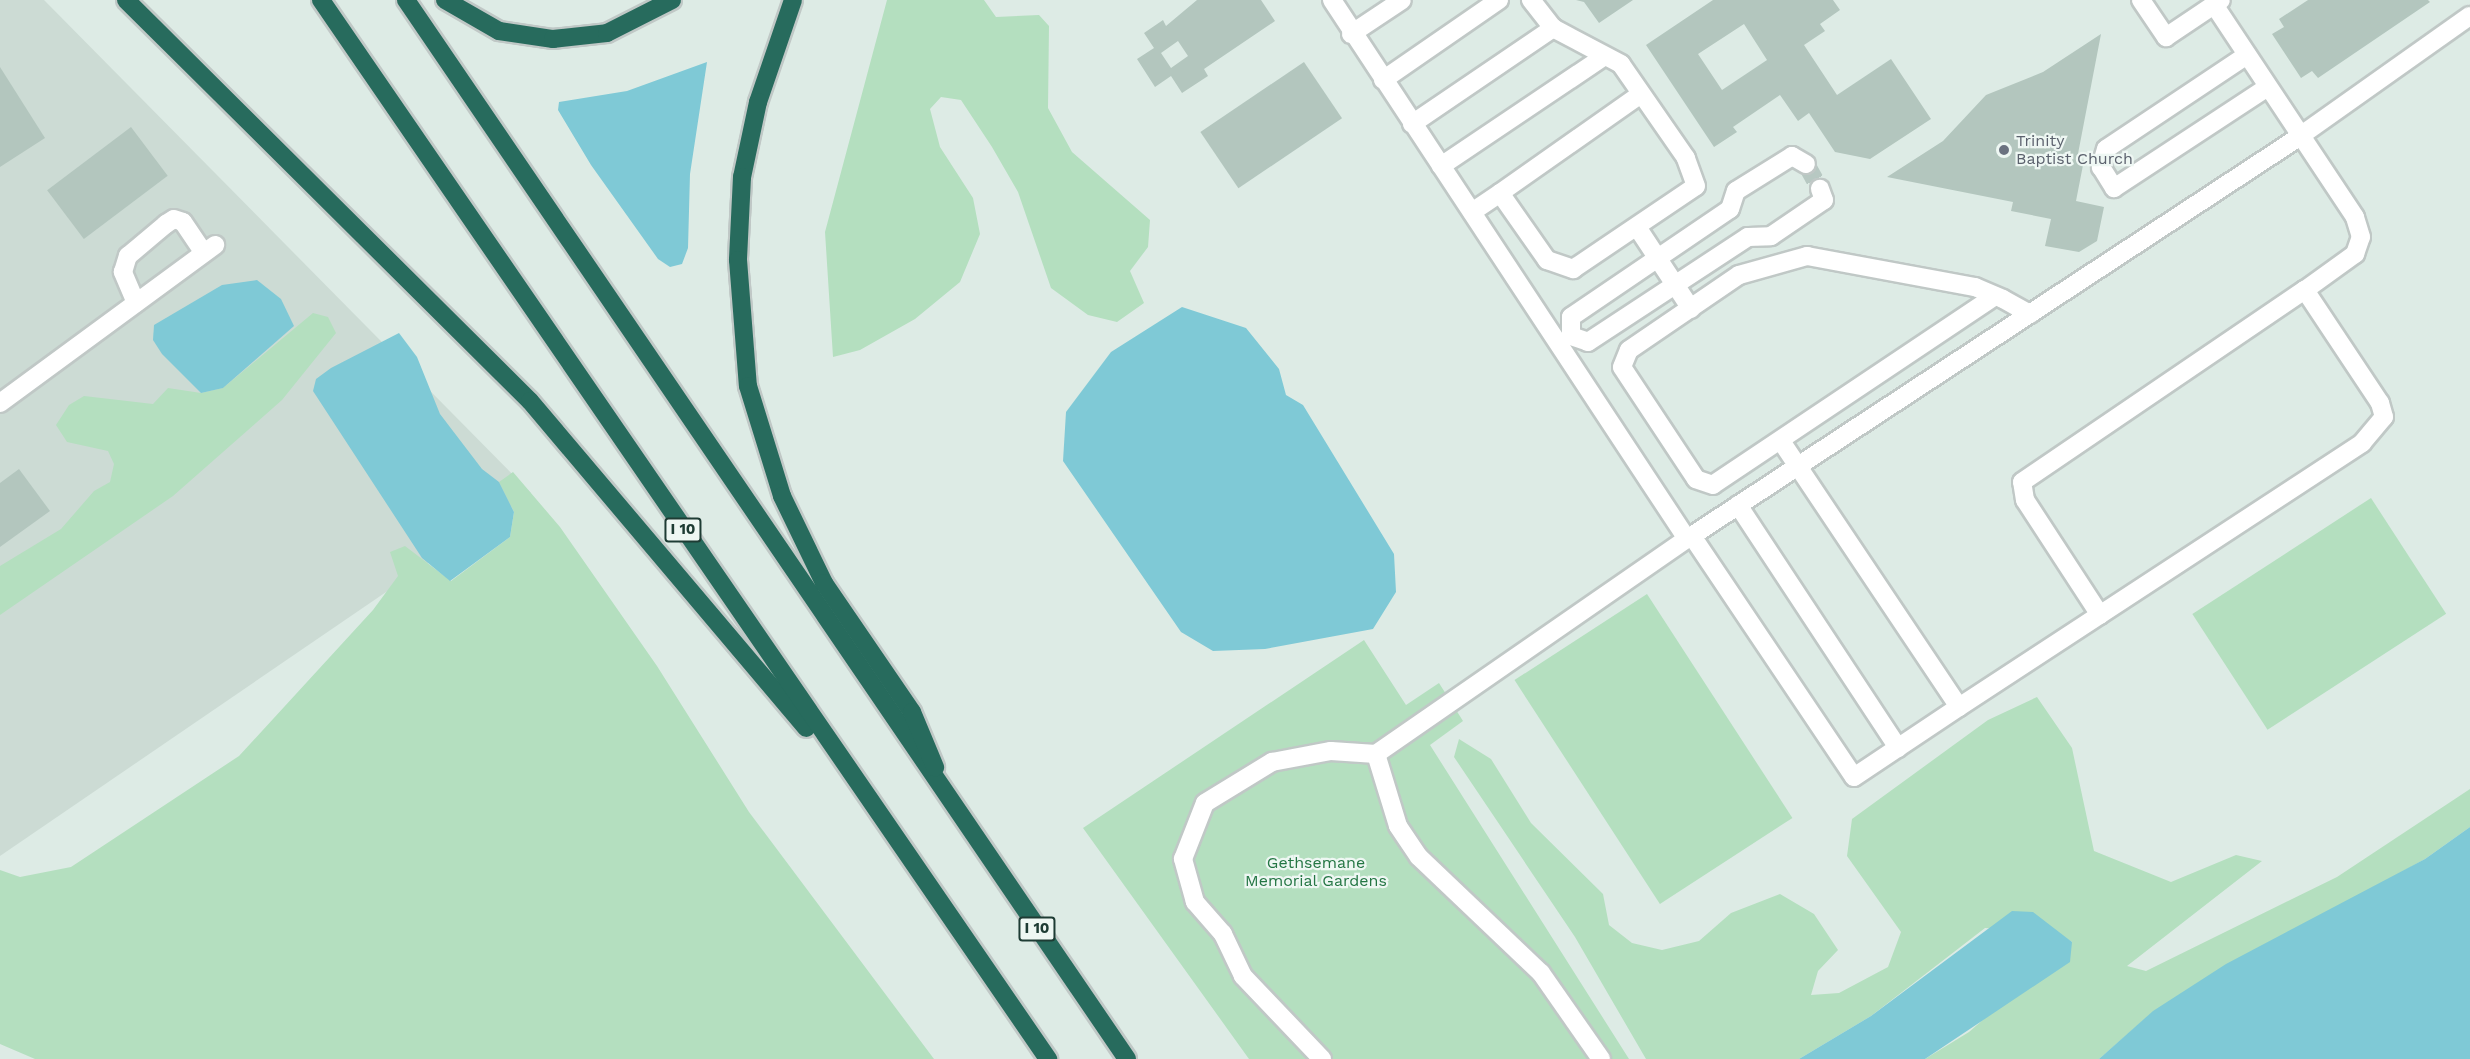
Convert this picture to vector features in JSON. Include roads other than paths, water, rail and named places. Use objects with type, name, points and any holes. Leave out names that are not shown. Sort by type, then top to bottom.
[{"type":"highway","points":[[126,0],[530,401],[867,801]]},
{"type":"highway","name":"I 10","points":[[321,0],[867,801],[1048,1059]]},
{"type":"highway","name":"I 10","points":[[406,0],[948,800],[1127,1059]]},
{"type":"highway","points":[[445,0],[499,31],[553,39],[607,33],[672,0]]},
{"type":"highway","points":[[793,0],[758,102],[742,177],[738,260],[748,386],[782,496],[824,583],[912,712],[948,800]]},
{"type":"street","points":[[1332,0],[1352,34],[1472,212],[1566,340],[1690,537],[1854,777],[2377,431],[2384,417],[2380,403],[2305,290]]},
{"type":"street","points":[[1352,34],[1402,0]]},
{"type":"street","points":[[1383,80],[1499,0]]},
{"type":"street","points":[[1500,193],[1547,260],[1573,269],[1696,186],[1686,158],[1621,64],[1553,28],[1531,0]]},
{"type":"street","points":[[2100,615],[2021,495],[2022,482],[2355,254],[2361,237],[2355,217],[2247,55],[2217,2],[2166,37],[2141,0]]},
{"type":"street","points":[[2467,0],[2470,4]]},
{"type":"street","points":[[1323,1059],[1243,976],[1223,934],[1195,902],[1184,859],[1205,803],[1249,773],[1302,755],[1376,754],[1690,537],[2300,136],[2470,16]]},
{"type":"street","points":[[1412,124],[1553,28]]},
{"type":"street","points":[[2247,55],[2106,149],[2100,167],[2114,188],[2268,87]]},
{"type":"street","points":[[1441,166],[1605,56]]},
{"type":"street","points":[[1472,212],[1641,94]]},
{"type":"street","points":[[1566,340],[1571,317],[1730,209],[1736,191],[1792,156],[1806,164]]},
{"type":"street","points":[[1566,340],[1588,342],[1748,237],[1771,236],[1824,200],[1820,189]]},
{"type":"street","points":[[1730,209],[1748,237]]},
{"type":"street","points":[[0,403],[136,303],[209,249],[183,222],[174,219],[128,256],[123,272],[136,303]]},
{"type":"street","points":[[1637,227],[1691,309]]},
{"type":"street","points":[[1995,296],[1717,484],[1696,479],[1621,364],[1629,350],[1742,274],[1812,255],[1975,287],[1995,296],[2030,314]]},
{"type":"street","points":[[1781,441],[1959,707]]},
{"type":"street","points":[[1738,505],[1898,748]]},
{"type":"street","points":[[1376,754],[1398,826],[1419,857],[1541,973],[1601,1059]]},
{"type":"water","points":[[707,62],[690,174],[688,248],[682,264],[670,267],[658,259],[591,165],[558,110],[559,102],[627,91]]},
{"type":"water","points":[[257,280],[281,299],[294,326],[223,388],[201,393],[162,354],[153,340],[154,325],[222,285]]},
{"type":"water","points":[[1182,307],[1246,328],[1279,369],[1286,395],[1303,405],[1394,554],[1396,592],[1373,629],[1265,649],[1213,651],[1181,632],[1063,461],[1066,412],[1111,352]]},
{"type":"water","points":[[399,333],[417,357],[440,414],[482,469],[499,482],[514,512],[510,537],[450,581],[422,558],[313,391],[316,379],[331,368]]},
{"type":"water","points":[[2470,827],[2470,1059],[2099,1059],[2153,1011],[2226,964],[2425,859]]},
{"type":"water","points":[[2012,911],[2033,912],[2072,942],[2070,962],[1925,1059],[1799,1059],[1871,1016]]},
{"type":"tunnel","points":[[1806,164],[1820,189]]},
{"type":"place","name":"Trinity Baptist Church","points":[[2004,150]]},
{"type":"park label","name":"Gethsemane Memorial Gardens","points":[[1316,872]]}]
